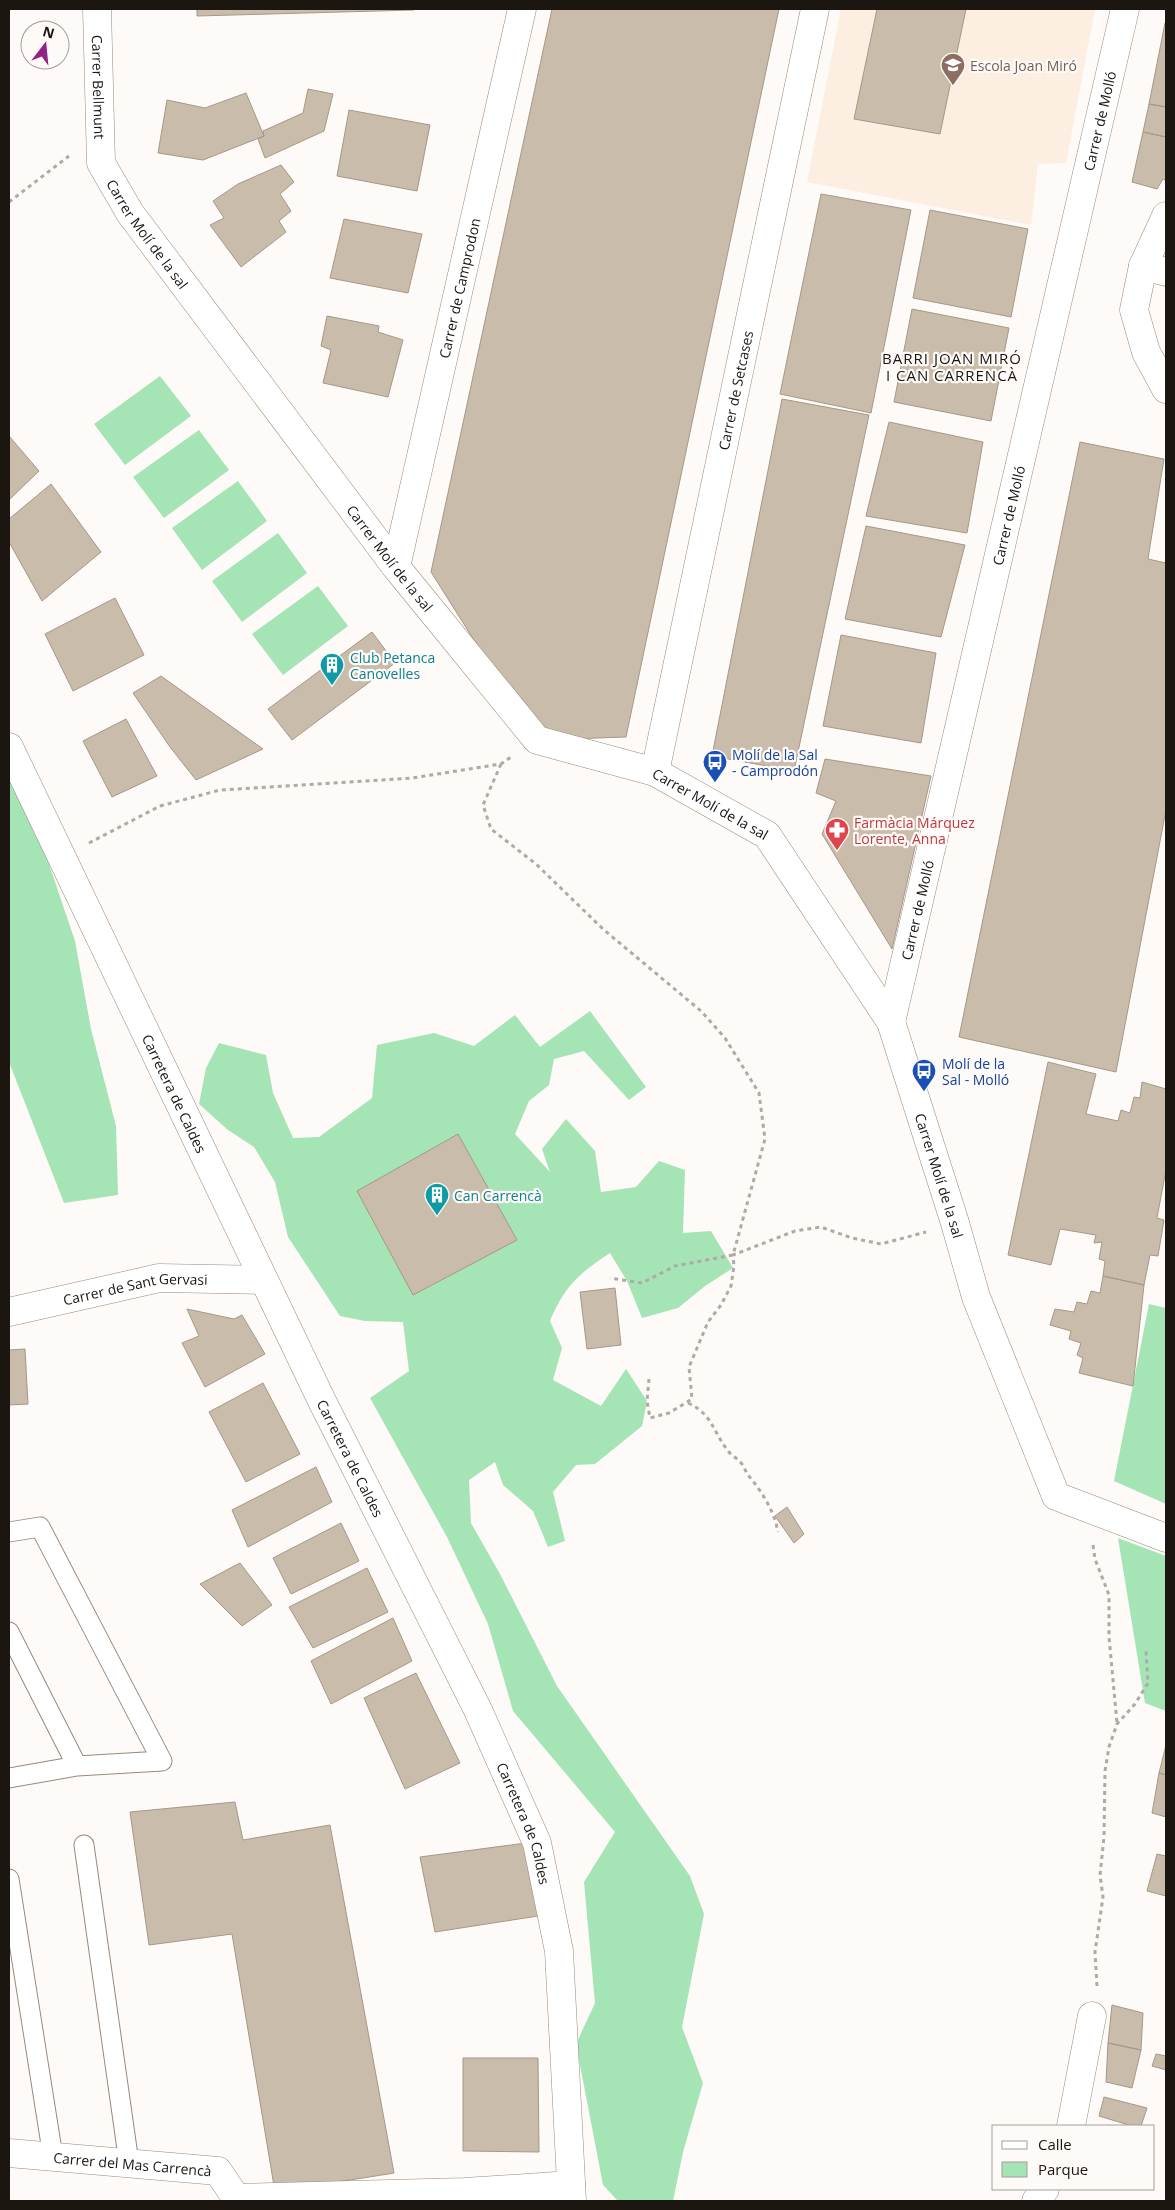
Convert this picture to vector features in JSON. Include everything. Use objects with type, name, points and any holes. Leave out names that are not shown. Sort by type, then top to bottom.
[{"type":"street","name":"Carrer Bellmunt","points":[[97,9],[101,163]]},
{"type":"street","name":"Carrer de Camprodon","points":[[396,567],[522,9]]},
{"type":"street","name":"Carrer de Setcases","points":[[655,772],[815,9]]},
{"type":"street","name":"Carrer de Molló","points":[[891,1022],[1125,9]]},
{"type":"street","name":"Carrer Molí de la sal","points":[[101,163],[130,212],[396,567],[537,740],[655,772],[767,835],[891,1022],[955,1223],[976,1297],[1056,1496],[1166,1538]]},
{"type":"street","points":[[1166,216],[1155,269],[1134,310],[1146,352],[1166,389]]},
{"type":"street","name":"Carretera de Caldes","points":[[9,747],[322,1401],[478,1710],[536,1844],[559,1951],[571,2193]]},
{"type":"street","name":"Carrer de Sant Gervasi","points":[[9,1312],[159,1278],[264,1280]]},
{"type":"street","points":[[1071,2125],[1092,2016]]},
{"type":"street","name":"Carrer del Mas Carrencà","points":[[9,2153],[218,2171],[236,2200],[571,2193]]},
{"type":"street","points":[[1036,2201],[1044,2190]]},
{"type":"lane","points":[[9,1532],[40,1527],[162,1761],[77,1766],[9,1778]]},
{"type":"lane","points":[[9,1632],[77,1766]]},
{"type":"lane","points":[[84,1845],[129,2163]]},
{"type":"lane","points":[[9,1879],[53,2157]]},
{"type":"path","points":[[9,202],[100,134]]},
{"type":"path","points":[[62,857],[160,806],[220,790],[412,778],[500,764],[537,740]]},
{"type":"path","points":[[500,764],[483,805],[491,829],[536,864],[604,930],[701,1011],[724,1038],[759,1093],[765,1139],[733,1255],[734,1268],[730,1286],[722,1305],[708,1322],[689,1367],[692,1399],[669,1413],[650,1418],[647,1401],[649,1379]]},
{"type":"path","points":[[610,1278],[642,1283],[675,1266],[733,1255],[795,1231],[821,1227],[852,1238],[881,1244],[955,1223]]},
{"type":"path","points":[[687,1403],[700,1408],[712,1422],[729,1452],[740,1461],[757,1485],[775,1516],[778,1532]]},
{"type":"path","points":[[1092,1542],[1109,1595],[1109,1637],[1117,1724]]},
{"type":"path","points":[[1092,2016],[1098,1980],[1095,1952],[1103,1897],[1100,1875],[1104,1837],[1105,1771],[1109,1747],[1117,1724],[1135,1704],[1148,1683],[1146,1651]]},
{"type":"shaded area","name":"Escola Joan Miró","points":[[841,9],[1095,9],[1066,163],[1038,164],[1031,225],[807,182]]},
{"type":"green space","points":[[160,376],[191,416],[125,465],[94,424]]},
{"type":"green space","points":[[199,430],[229,470],[164,518],[133,477]]},
{"type":"green space","points":[[238,481],[267,521],[202,570],[172,528]]},
{"type":"green space","points":[[278,533],[307,573],[242,622],[212,581]]},
{"type":"green space","points":[[318,586],[348,626],[283,675],[252,634]]},
{"type":"green space","points":[[9,778],[47,858],[75,941],[91,1029],[116,1126],[118,1195],[64,1203],[9,1062]]},
{"type":"green space","points":[[590,1011],[646,1087],[629,1100],[584,1051],[554,1059],[549,1085],[529,1101],[515,1134],[550,1172],[542,1149],[566,1119],[595,1151],[601,1192],[636,1187],[659,1161],[685,1170],[683,1233],[711,1231],[733,1268],[705,1286],[678,1308],[642,1318],[627,1281],[610,1253],[581,1275],[567,1290],[550,1321],[562,1348],[553,1380],[601,1406],[626,1369],[647,1401],[642,1426],[595,1464],[576,1465],[553,1492],[565,1541],[548,1547],[533,1511],[503,1485],[495,1462],[469,1480],[471,1523],[500,1574],[557,1686],[690,1876],[704,1914],[682,2027],[703,2083],[683,2152],[673,2201],[618,2201],[603,2185],[576,2044],[595,2003],[584,1882],[615,1832],[513,1711],[488,1624],[447,1537],[370,1398],[409,1371],[403,1322],[365,1321],[340,1316],[288,1237],[275,1182],[254,1147],[228,1130],[199,1104],[206,1068],[219,1043],[266,1055],[273,1093],[293,1138],[319,1137],[372,1098],[377,1045],[434,1033],[474,1046],[515,1015],[540,1047]]},
{"type":"green space","points":[[1149,1304],[1166,1308],[1166,1504],[1114,1481]]},
{"type":"green space","points":[[1118,1538],[1166,1556],[1166,1711],[1145,1703]]},
{"type":"building","points":[[197,9],[414,9],[414,10],[197,16]]},
{"type":"building","points":[[552,9],[779,9],[626,737],[537,740],[431,572]]},
{"type":"building","points":[[877,9],[966,9],[940,134],[854,119]]},
{"type":"building","points":[[1166,23],[1166,107],[1149,104]]},
{"type":"building","points":[[308,89],[333,94],[324,131],[265,158],[258,139],[264,136],[263,131],[303,113]]},
{"type":"building","points":[[246,93],[264,136],[203,160],[158,153],[167,100],[205,108]]},
{"type":"building","points":[[1149,104],[1166,107],[1166,137],[1143,132]]},
{"type":"building","points":[[349,110],[430,125],[417,191],[337,176]]},
{"type":"building","points":[[1143,132],[1166,137],[1166,180],[1163,179],[1157,189],[1132,182]]},
{"type":"building","points":[[281,165],[294,182],[280,194],[291,211],[279,221],[286,232],[241,267],[210,225],[224,218],[213,201],[238,184]]},
{"type":"building","points":[[821,194],[911,210],[871,413],[780,394]]},
{"type":"building","points":[[930,210],[1028,229],[1011,317],[913,298]]},
{"type":"building","points":[[344,219],[422,234],[408,293],[330,278]]},
{"type":"building","points":[[912,309],[1009,328],[991,421],[894,402]]},
{"type":"building","points":[[327,316],[379,326],[378,332],[403,340],[388,397],[323,383],[331,350],[321,346]]},
{"type":"building","points":[[782,399],[869,415],[794,771],[712,756]]},
{"type":"building","points":[[889,422],[983,442],[967,533],[866,516]]},
{"type":"building","points":[[9,436],[39,471],[9,500]]},
{"type":"building","points":[[1080,442],[1164,459],[1148,559],[1166,563],[1166,810],[1116,1072],[959,1037]]},
{"type":"building","points":[[51,484],[101,552],[42,601],[9,542],[9,519]]},
{"type":"building","points":[[866,526],[965,545],[941,637],[845,619]]},
{"type":"building","points":[[115,598],[144,655],[73,691],[45,634]]},
{"type":"building","name":"Club Petanca Canovelles","points":[[372,632],[395,663],[292,740],[268,709]]},
{"type":"building","points":[[841,635],[936,653],[921,743],[823,726]]},
{"type":"building","points":[[161,676],[263,749],[196,780],[170,747],[133,693]]},
{"type":"building","points":[[126,719],[157,776],[112,797],[83,741]]},
{"type":"building","points":[[825,759],[931,776],[892,949],[822,834],[836,801],[816,793]]},
{"type":"building","points":[[1048,1062],[1096,1074],[1086,1114],[1118,1121],[1121,1110],[1130,1113],[1134,1097],[1140,1098],[1142,1082],[1166,1089],[1166,1170],[1157,1218],[1164,1220],[1158,1256],[1150,1255],[1144,1285],[1103,1276],[1105,1261],[1099,1259],[1102,1242],[1094,1243],[1096,1235],[1060,1229],[1051,1265],[1008,1255]]},
{"type":"building","name":"Can Carrencà","points":[[458,1134],[517,1240],[413,1295],[357,1191]]},
{"type":"building","points":[[1103,1276],[1144,1285],[1133,1386],[1079,1373],[1083,1358],[1077,1355],[1081,1343],[1069,1339],[1071,1331],[1050,1325],[1055,1309],[1074,1312],[1077,1302],[1087,1304],[1091,1291],[1100,1293]]},
{"type":"building","points":[[615,1288],[621,1345],[587,1349],[580,1292]]},
{"type":"building","points":[[187,1309],[234,1319],[242,1315],[265,1354],[205,1387],[182,1343],[199,1336]]},
{"type":"building","points":[[25,1349],[28,1404],[9,1405],[9,1350]]},
{"type":"building","points":[[263,1383],[300,1454],[246,1482],[209,1412]]},
{"type":"building","points":[[316,1467],[332,1502],[248,1547],[232,1510]]},
{"type":"building","points":[[787,1507],[804,1534],[794,1543],[775,1516]]},
{"type":"building","points":[[341,1523],[359,1561],[291,1594],[273,1558]]},
{"type":"building","points":[[240,1563],[272,1605],[242,1626],[200,1584]]},
{"type":"building","points":[[367,1568],[388,1612],[313,1648],[289,1607]]},
{"type":"building","points":[[393,1618],[412,1661],[331,1704],[311,1661]]},
{"type":"building","points":[[416,1673],[460,1763],[405,1789],[364,1698]]},
{"type":"building","points":[[1166,1745],[1166,1775],[1159,1773]]},
{"type":"building","points":[[1159,1773],[1166,1775],[1166,1817],[1152,1813]]},
{"type":"building","points":[[235,1802],[243,1840],[330,1825],[394,2173],[275,2192],[232,1934],[149,1945],[130,1812]]},
{"type":"building","points":[[526,1843],[538,1916],[435,1932],[420,1857]]},
{"type":"building","points":[[1157,1854],[1166,1856],[1166,1896],[1147,1891]]},
{"type":"building","points":[[1112,2005],[1143,2013],[1141,2050],[1108,2043]]},
{"type":"building","points":[[1108,2043],[1141,2050],[1132,2088],[1106,2082]]},
{"type":"building","points":[[1156,2054],[1166,2056],[1166,2070],[1152,2066]]},
{"type":"building","points":[[463,2058],[538,2058],[539,2152],[463,2151]]},
{"type":"building","points":[[1104,2097],[1147,2108],[1141,2125],[1129,2125],[1099,2116]]},
{"type":"place","name":"Escola Joan Miró","points":[[953,86]]},
{"type":"place","name":"Club Petanca Canovelles","points":[[332,686]]},
{"type":"place","name":"Molí de la Sal - Camprodón","points":[[715,783]]},
{"type":"place","name":"Farmàcia Márquez Lorente, Anna","points":[[837,851]]},
{"type":"place","name":"Molí de la Sal - Molló","points":[[924,1092]]},
{"type":"place","name":"Can Carrencà","points":[[437,1216]]},
{"type":"district","name":"BARRI JOAN MIRÓ I CAN CARRENCÀ","points":[[952,366]]}]
